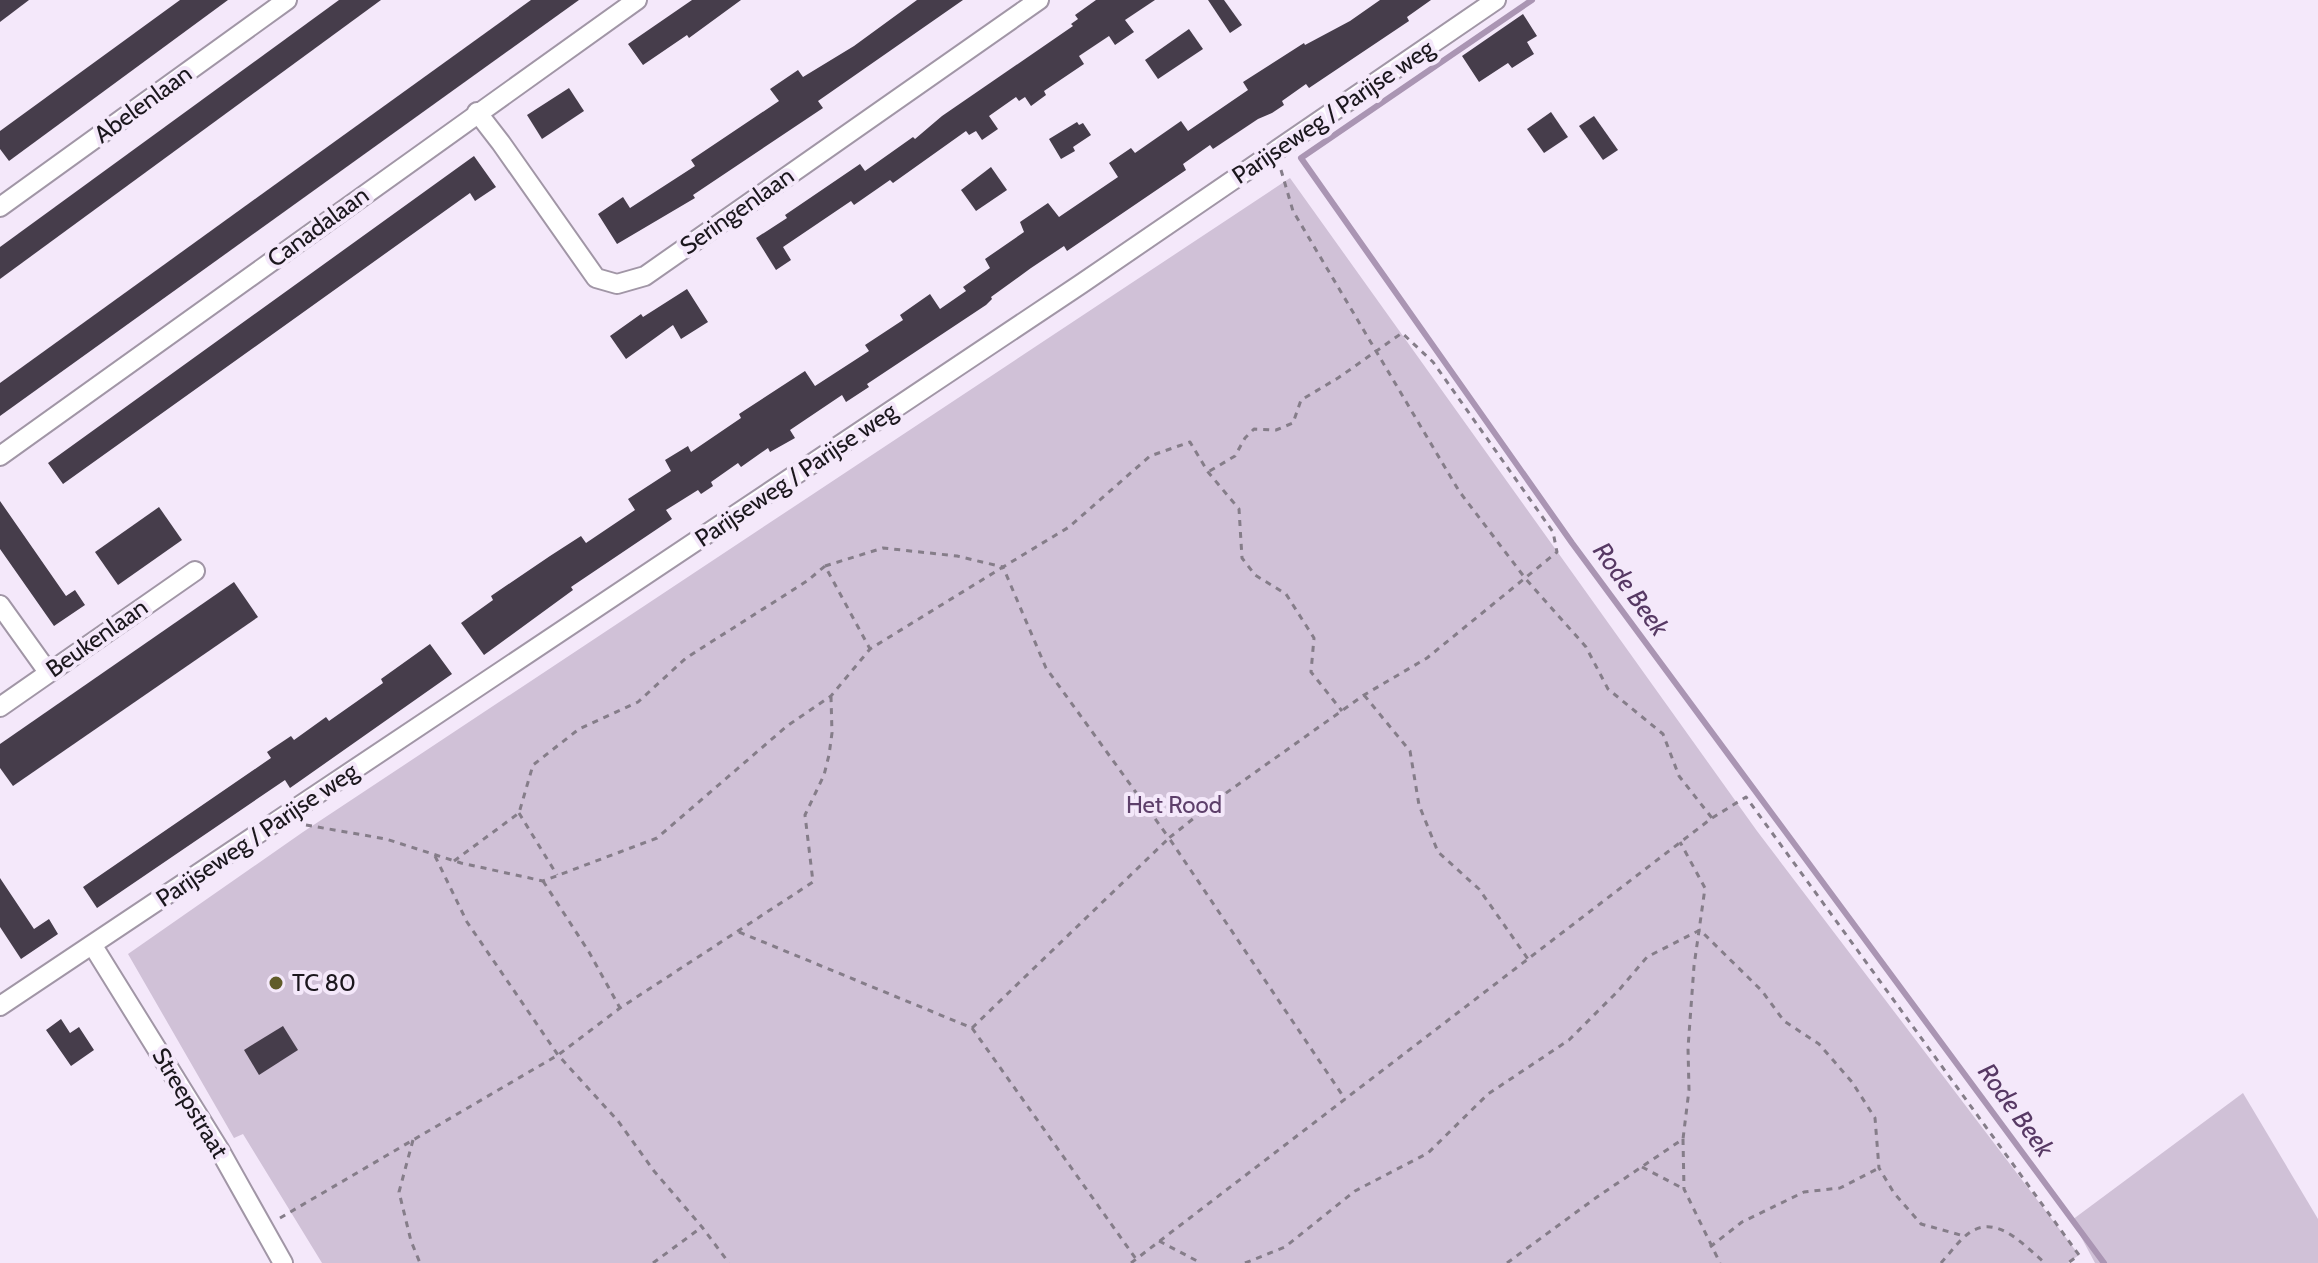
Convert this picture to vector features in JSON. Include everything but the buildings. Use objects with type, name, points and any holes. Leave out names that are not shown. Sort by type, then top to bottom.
[{"type":"street","name":"Abelenlaan","points":[[0,207],[287,0]]},
{"type":"street","name":"Canadalaan","points":[[0,456],[637,0]]},
{"type":"street","name":"Seringenlaan","points":[[477,112],[596,278],[617,284],[645,276],[1039,0]]},
{"type":"street","name":"Parijseweg / Parijse weg","points":[[2,1001],[93,946],[1496,0]]},
{"type":"street","name":"Beukenlaan","points":[[4,696],[48,672],[195,571]]},
{"type":"street","points":[[0,605],[48,672]]},
{"type":"street","name":"Streepstraat","points":[[93,946],[219,1149],[283,1263]]},
{"type":"path","points":[[1276,151],[1293,211],[1459,491],[1525,578],[1586,647],[1608,689],[1663,734],[1679,776],[1712,818]]},
{"type":"path","points":[[972,1028],[1169,838],[1219,798],[1364,695],[1427,658],[1557,552],[1553,532],[1433,362],[1402,333],[1301,400],[1293,423],[1276,430],[1254,429],[1235,456],[1208,472]]},
{"type":"path","points":[[298,824],[386,839],[454,861],[543,881],[657,838],[787,726],[831,696],[870,649],[1069,527],[1150,456],[1190,442],[1208,472],[1239,509],[1242,558],[1255,575],[1286,594],[1314,638],[1311,672],[1342,711]]},
{"type":"path","points":[[454,861],[519,813],[533,765],[579,729],[638,702],[686,658],[807,581],[825,566],[883,548],[957,556],[1003,567]]},
{"type":"path","points":[[825,566],[870,649]]},
{"type":"path","points":[[1003,567],[1046,668],[1169,838],[1345,1099]]},
{"type":"path","points":[[1364,695],[1410,751],[1419,805],[1438,852],[1479,889],[1528,959]]},
{"type":"path","points":[[270,1224],[558,1055],[620,1008],[813,882],[805,815],[824,775],[829,755],[831,696]]},
{"type":"path","points":[[1131,1263],[1680,842],[1746,797],[2079,1255],[2068,1263]]},
{"type":"path","points":[[519,813],[558,875]]},
{"type":"path","points":[[1680,842],[1705,888],[1694,966],[1688,1048],[1689,1090],[1683,1139],[1684,1189],[1720,1263]]},
{"type":"path","points":[[435,855],[467,922],[558,1055],[618,1121],[654,1171],[729,1263]]},
{"type":"path","points":[[543,881],[589,952],[620,1008]]},
{"type":"path","points":[[1700,930],[1762,991],[1784,1021],[1819,1044],[1852,1082],[1875,1118],[1879,1168],[1894,1193],[1921,1224],[1964,1236]]},
{"type":"path","points":[[1245,1263],[1285,1247],[1355,1191],[1428,1153],[1488,1094],[1569,1040],[1647,957],[1700,930]]},
{"type":"path","points":[[739,932],[972,1028],[1136,1259]]},
{"type":"path","points":[[413,1138],[399,1192],[420,1263]]},
{"type":"path","points":[[1507,1263],[1683,1139]]},
{"type":"path","points":[[1642,1167],[1684,1189]]},
{"type":"path","points":[[1710,1247],[1742,1222],[1804,1192],[1840,1188],[1879,1168]]},
{"type":"path","points":[[653,1263],[702,1227]]},
{"type":"path","points":[[1941,1263],[1964,1236],[1980,1227],[2002,1228],[2045,1263]]},
{"type":"path","points":[[1159,1241],[1201,1263]]},
{"type":"green space","name":"Het Rood","points":[[1290,178],[1757,831],[2079,1255],[2068,1263],[322,1263],[243,1134],[234,1138],[128,954],[303,832]]},
{"type":"green space","points":[[2243,1093],[2318,1219],[2318,1263],[2095,1263],[2072,1220]]},
{"type":"waterway","name":"Rode Beek","points":[[1532,0],[1301,158],[1572,543],[2104,1263]]},
{"type":"place","name":"TC 80","points":[[276,983]]}]
